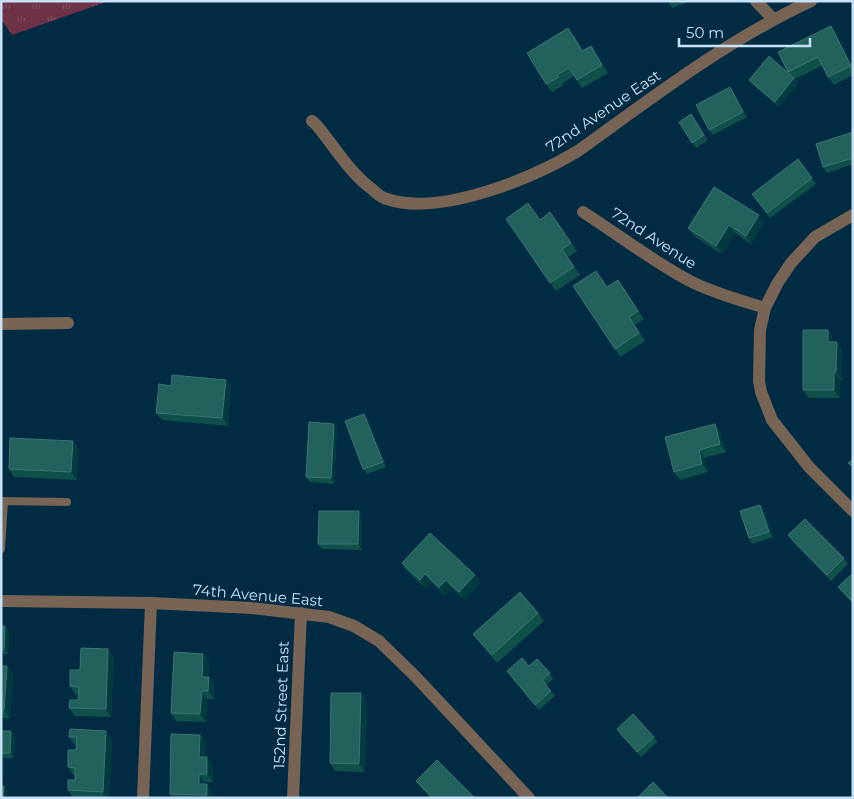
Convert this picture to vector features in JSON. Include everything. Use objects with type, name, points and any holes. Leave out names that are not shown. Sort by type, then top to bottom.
[{"type":"street","points":[[756,1],[770,16]]},
{"type":"street","name":"72nd Avenue East","points":[[312,121],[347,165],[386,199],[410,204],[452,200],[494,189],[561,161],[770,16],[811,1]]},
{"type":"street","name":"72nd Avenue","points":[[583,212],[662,265],[691,282],[765,308]]},
{"type":"street","points":[[853,215],[815,237],[791,262],[777,284],[765,308],[760,330],[759,381],[761,392],[772,420],[810,467],[853,511]]},
{"type":"street","points":[[1,324],[68,323]]},
{"type":"street","name":"74th Avenue East","points":[[1,601],[150,603],[252,608],[329,617],[354,626],[379,640],[529,798]]},
{"type":"street","points":[[144,798],[150,603]]},
{"type":"street","name":"152nd Street East","points":[[294,798],[301,613]]},
{"type":"lane","points":[[1,549],[2,501],[67,502]]},
{"type":"green space","points":[[1,1],[109,1],[12,35],[1,19]]},
{"type":"building","points":[[831,26],[851,66],[828,77],[818,57],[788,72],[778,52]]},
{"type":"building","points":[[568,28],[582,51],[591,46],[602,65],[577,80],[569,68],[557,75],[559,77],[546,84],[527,53]]},
{"type":"building","points":[[769,56],[794,78],[775,102],[749,80]]},
{"type":"building","points":[[730,87],[743,112],[709,130],[696,105]]},
{"type":"building","points":[[691,114],[704,135],[692,143],[679,122]]},
{"type":"building","points":[[853,132],[853,158],[823,167],[816,144]]},
{"type":"building","points":[[798,159],[812,178],[767,213],[752,194]]},
{"type":"building","points":[[714,187],[759,215],[746,236],[729,225],[716,246],[688,228]]},
{"type":"building","points":[[528,203],[540,220],[550,212],[571,243],[562,249],[574,267],[550,283],[506,219]]},
{"type":"building","points":[[596,271],[607,287],[618,280],[638,311],[629,317],[639,333],[615,349],[573,286]]},
{"type":"building","points":[[803,330],[828,330],[828,342],[837,342],[834,390],[803,390]]},
{"type":"building","points":[[172,375],[226,380],[222,418],[156,413],[159,384],[171,386]]},
{"type":"building","points":[[364,414],[383,462],[363,469],[345,421]]},
{"type":"building","points":[[309,422],[334,424],[331,478],[306,477]]},
{"type":"building","points":[[715,424],[720,444],[699,450],[702,464],[674,472],[665,437]]},
{"type":"building","points":[[10,438],[73,441],[71,472],[9,469]]},
{"type":"building","points":[[853,459],[853,467],[848,463]]},
{"type":"building","points":[[760,505],[769,532],[749,538],[740,511]]},
{"type":"building","points":[[319,511],[359,511],[358,544],[318,544]]},
{"type":"building","points":[[805,519],[844,558],[827,575],[788,535]]},
{"type":"building","points":[[430,533],[475,575],[459,592],[446,580],[439,587],[425,574],[420,580],[402,563]]},
{"type":"building","points":[[853,573],[853,602],[838,587]]},
{"type":"building","points":[[520,592],[538,613],[492,655],[473,634]]},
{"type":"building","points":[[1,626],[5,626],[4,649],[1,649]]},
{"type":"building","points":[[81,648],[108,649],[106,709],[69,708],[70,700],[78,700],[79,687],[70,686],[70,670],[80,670]]},
{"type":"building","points":[[174,652],[203,654],[202,677],[209,677],[208,691],[202,691],[200,714],[171,713]]},
{"type":"building","points":[[522,658],[529,666],[537,659],[550,673],[542,680],[551,691],[535,705],[507,671]]},
{"type":"building","points":[[1,666],[7,666],[4,710],[1,710]]},
{"type":"building","points":[[331,693],[361,693],[359,764],[330,763]]},
{"type":"building","points":[[633,714],[654,737],[637,752],[617,729]]},
{"type":"building","points":[[70,729],[106,731],[103,792],[68,790],[68,780],[75,780],[75,768],[68,767],[68,750],[76,750],[77,737],[69,737]]},
{"type":"building","points":[[1,731],[11,731],[10,753],[1,753]]},
{"type":"building","points":[[171,734],[200,735],[199,757],[207,757],[207,774],[199,774],[199,784],[207,784],[207,795],[170,794]]},
{"type":"building","points":[[437,760],[475,798],[433,798],[416,781]]},
{"type":"building","points":[[653,782],[668,798],[637,798]]},
{"type":"building","points":[[1,786],[4,786],[3,798],[1,798]]}]
